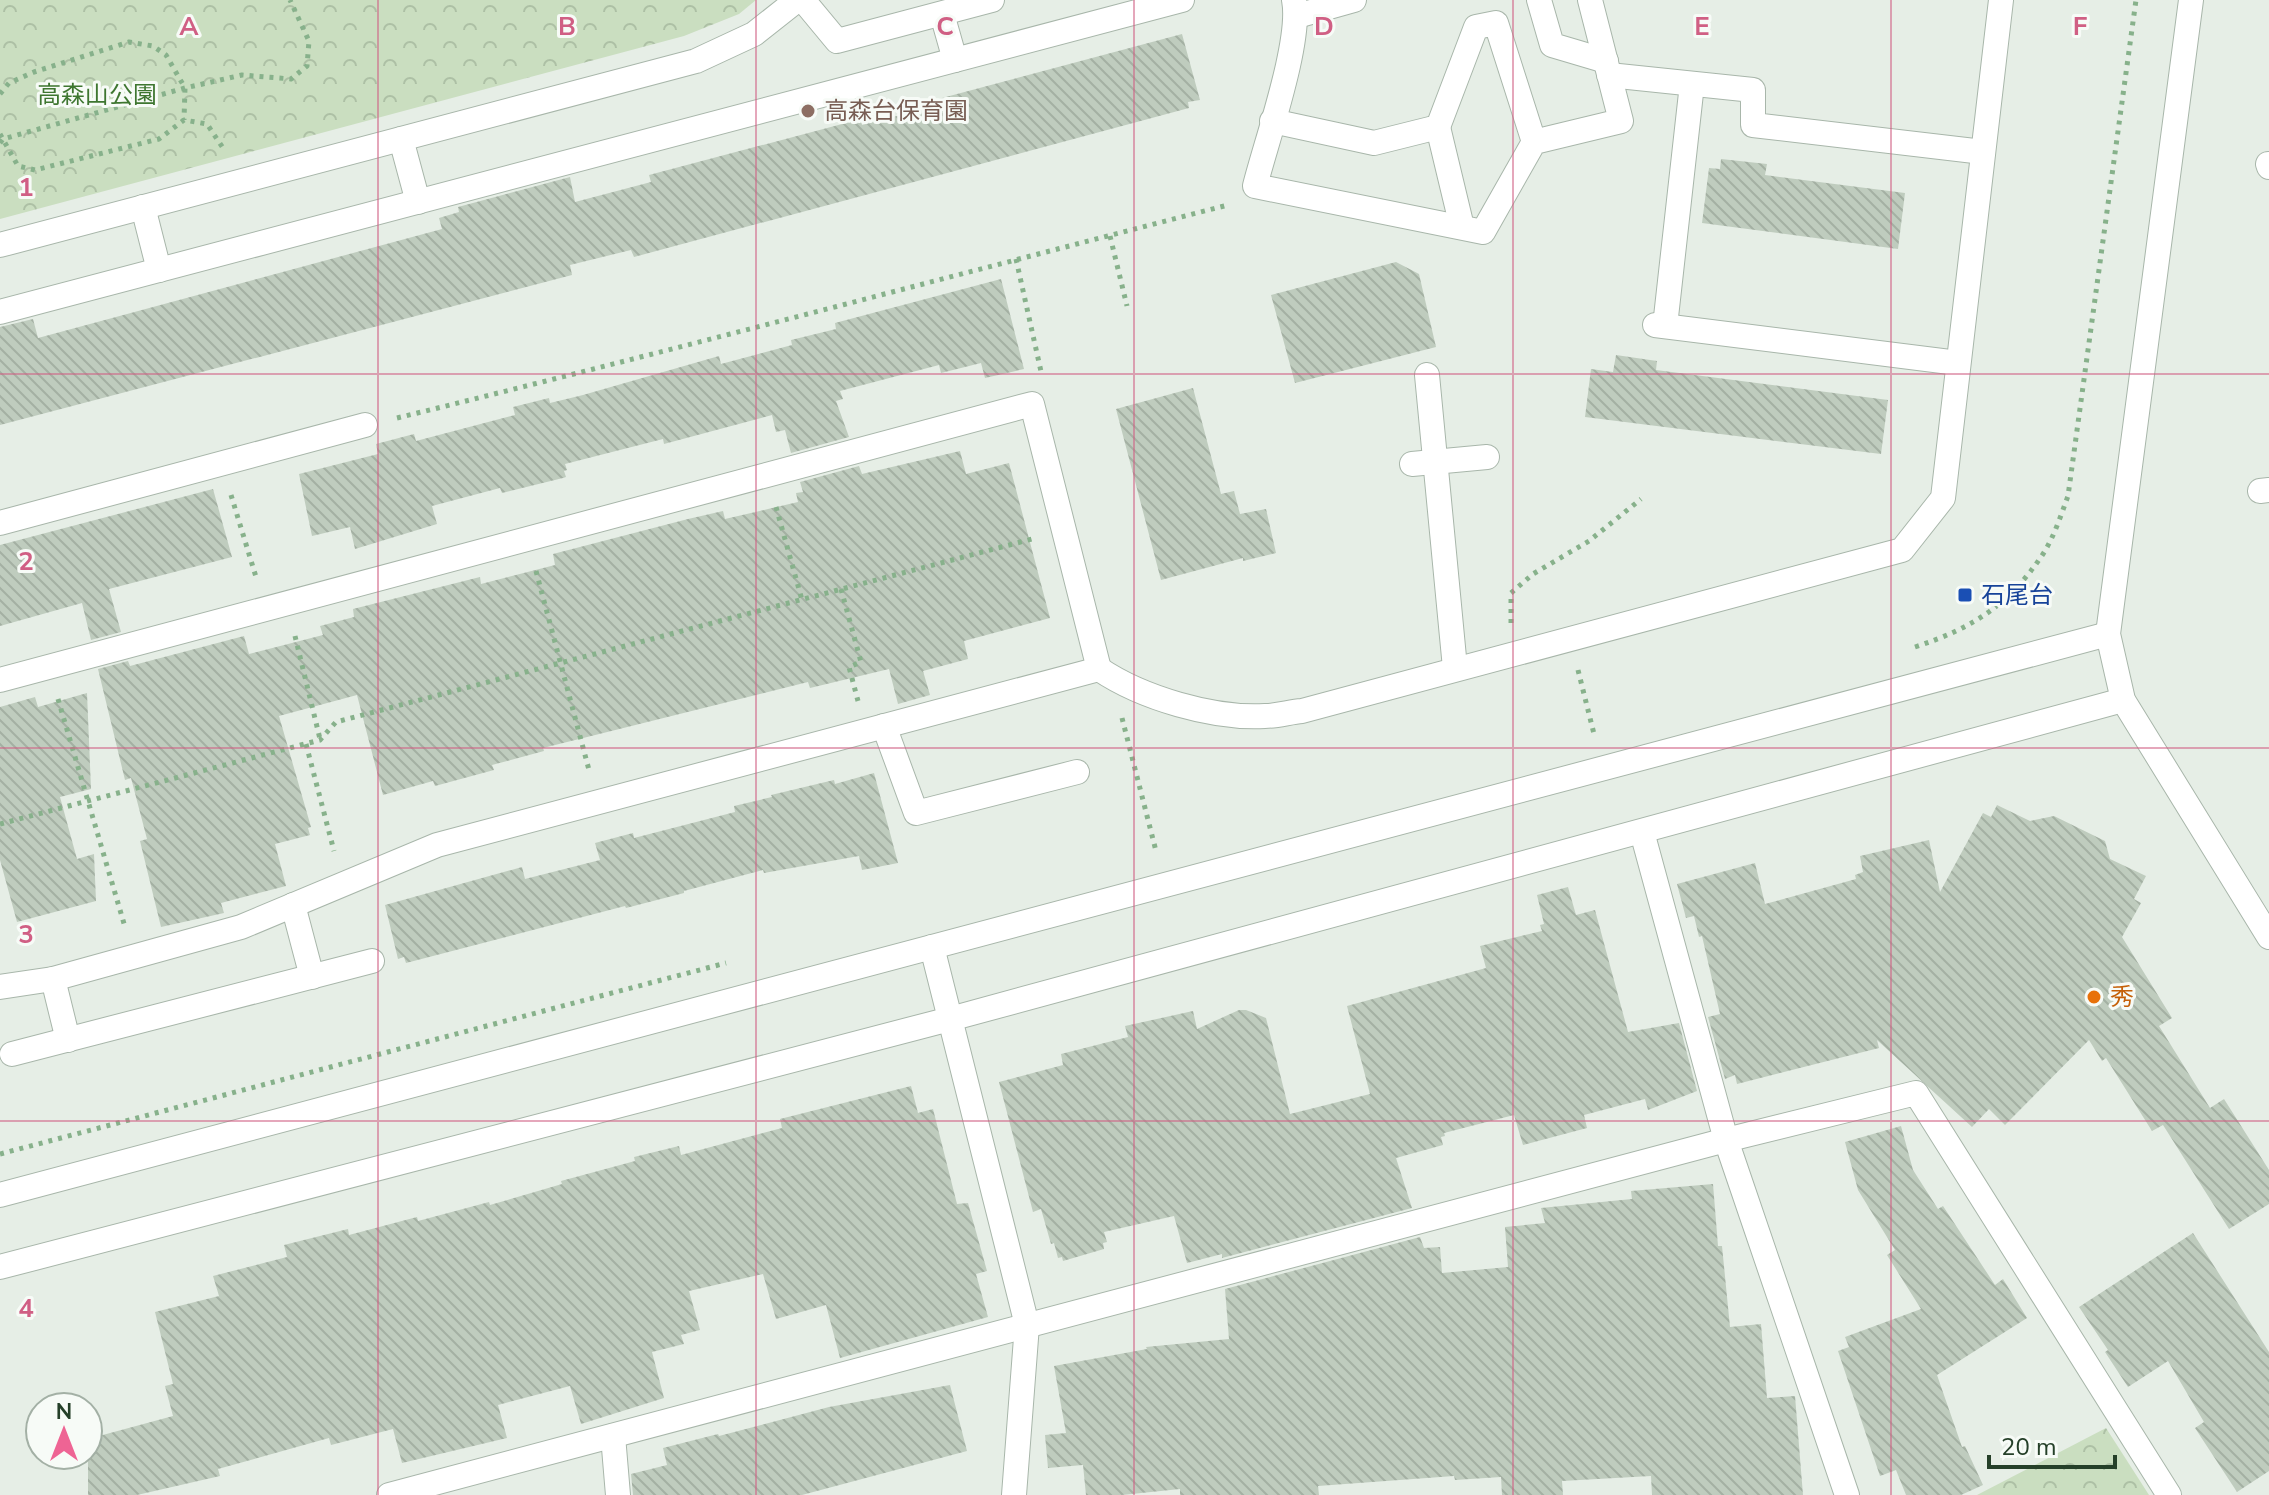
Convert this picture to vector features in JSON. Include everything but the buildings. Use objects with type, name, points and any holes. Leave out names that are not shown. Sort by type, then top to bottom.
[{"type":"street","points":[[0,245],[696,61],[754,34],[797,0]]},
{"type":"street","points":[[803,0],[837,41],[992,0]]},
{"type":"street","points":[[0,312],[1182,0]]},
{"type":"street","points":[[1354,0],[1295,8],[1255,186],[1483,232],[1534,142],[1621,121],[1590,0]]},
{"type":"street","points":[[1539,0],[1552,45],[1608,68],[1692,84],[1753,90],[1753,125],[1983,152]]},
{"type":"street","points":[[0,680],[1032,404],[1099,669],[1121,684],[1180,704],[1225,713],[1264,716],[1302,711],[1902,550],[1943,498],[2001,0]]},
{"type":"street","points":[[2191,0],[2108,634],[2123,700],[2269,937]]},
{"type":"street","points":[[942,14],[955,60]]},
{"type":"street","points":[[1462,227],[1438,127],[1476,27],[1496,23],[1534,142]]},
{"type":"street","points":[[1692,84],[1660,325],[1958,363]]},
{"type":"street","points":[[1272,121],[1374,143],[1438,127]]},
{"type":"street","points":[[401,139],[418,202]]},
{"type":"street","points":[[143,207],[159,270]]},
{"type":"street","points":[[1427,375],[1424,464],[1455,668]]},
{"type":"street","points":[[0,523],[365,425]]},
{"type":"street","points":[[1424,464],[1487,457]]},
{"type":"street","points":[[0,1195],[2108,634]]},
{"type":"street","points":[[0,987],[53,979],[241,927],[437,845],[1099,669]]},
{"type":"street","points":[[0,1267],[950,1019],[2123,700]]},
{"type":"street","points":[[875,728],[916,813],[1077,772]]},
{"type":"street","points":[[1642,832],[1726,1140],[1847,1495]]},
{"type":"street","points":[[293,905],[312,977]]},
{"type":"street","points":[[932,947],[1027,1325],[1014,1495]]},
{"type":"street","points":[[12,1054],[372,961]]},
{"type":"street","points":[[53,979],[68,1040]]},
{"type":"street","points":[[389,1495],[1726,1140],[1916,1093],[2169,1495]]},
{"type":"street","points":[[613,1436],[618,1495]]},
{"type":"path","points":[[236,182],[224,150],[207,124],[184,120],[159,139],[35,170],[18,166],[1,139],[242,75],[291,79],[307,66],[309,41],[290,0]]},
{"type":"path","points":[[1903,652],[1978,621],[2009,597],[2045,552],[2068,496],[2136,0]]},
{"type":"path","points":[[0,94],[9,83],[34,72],[129,42],[153,46],[166,55],[185,88],[184,120]]},
{"type":"path","points":[[365,425],[634,360],[1234,204],[1255,186]]},
{"type":"path","points":[[1110,236],[1127,306]]},
{"type":"path","points":[[1016,259],[1043,382]]},
{"type":"path","points":[[767,475],[802,600]]},
{"type":"path","points":[[1511,632],[1511,593],[1533,574],[1589,541],[1641,499]]},
{"type":"path","points":[[0,824],[320,740],[336,722],[1064,531]]},
{"type":"path","points":[[527,539],[598,802]]},
{"type":"path","points":[[841,589],[861,662],[849,667],[875,728]]},
{"type":"path","points":[[1571,638],[1594,734]]},
{"type":"path","points":[[49,667],[134,956]]},
{"type":"path","points":[[1121,684],[1119,705],[1156,851],[1171,847]]},
{"type":"path","points":[[1579,738],[1609,730]]},
{"type":"path","points":[[306,744],[343,884]]},
{"type":"path","points":[[0,1154],[740,960]]},
{"type":"green space","name":"高森山公園","points":[[0,0],[756,0],[739,14],[684,36],[0,219]]},
{"type":"green space","points":[[2106,1428],[2149,1495],[1977,1495]]},
{"type":"place","name":"高森台保育園","points":[[808,111]]},
{"type":"place","name":"石尾台","points":[[1965,595]]},
{"type":"place","name":"秀","points":[[2094,997]]}]
